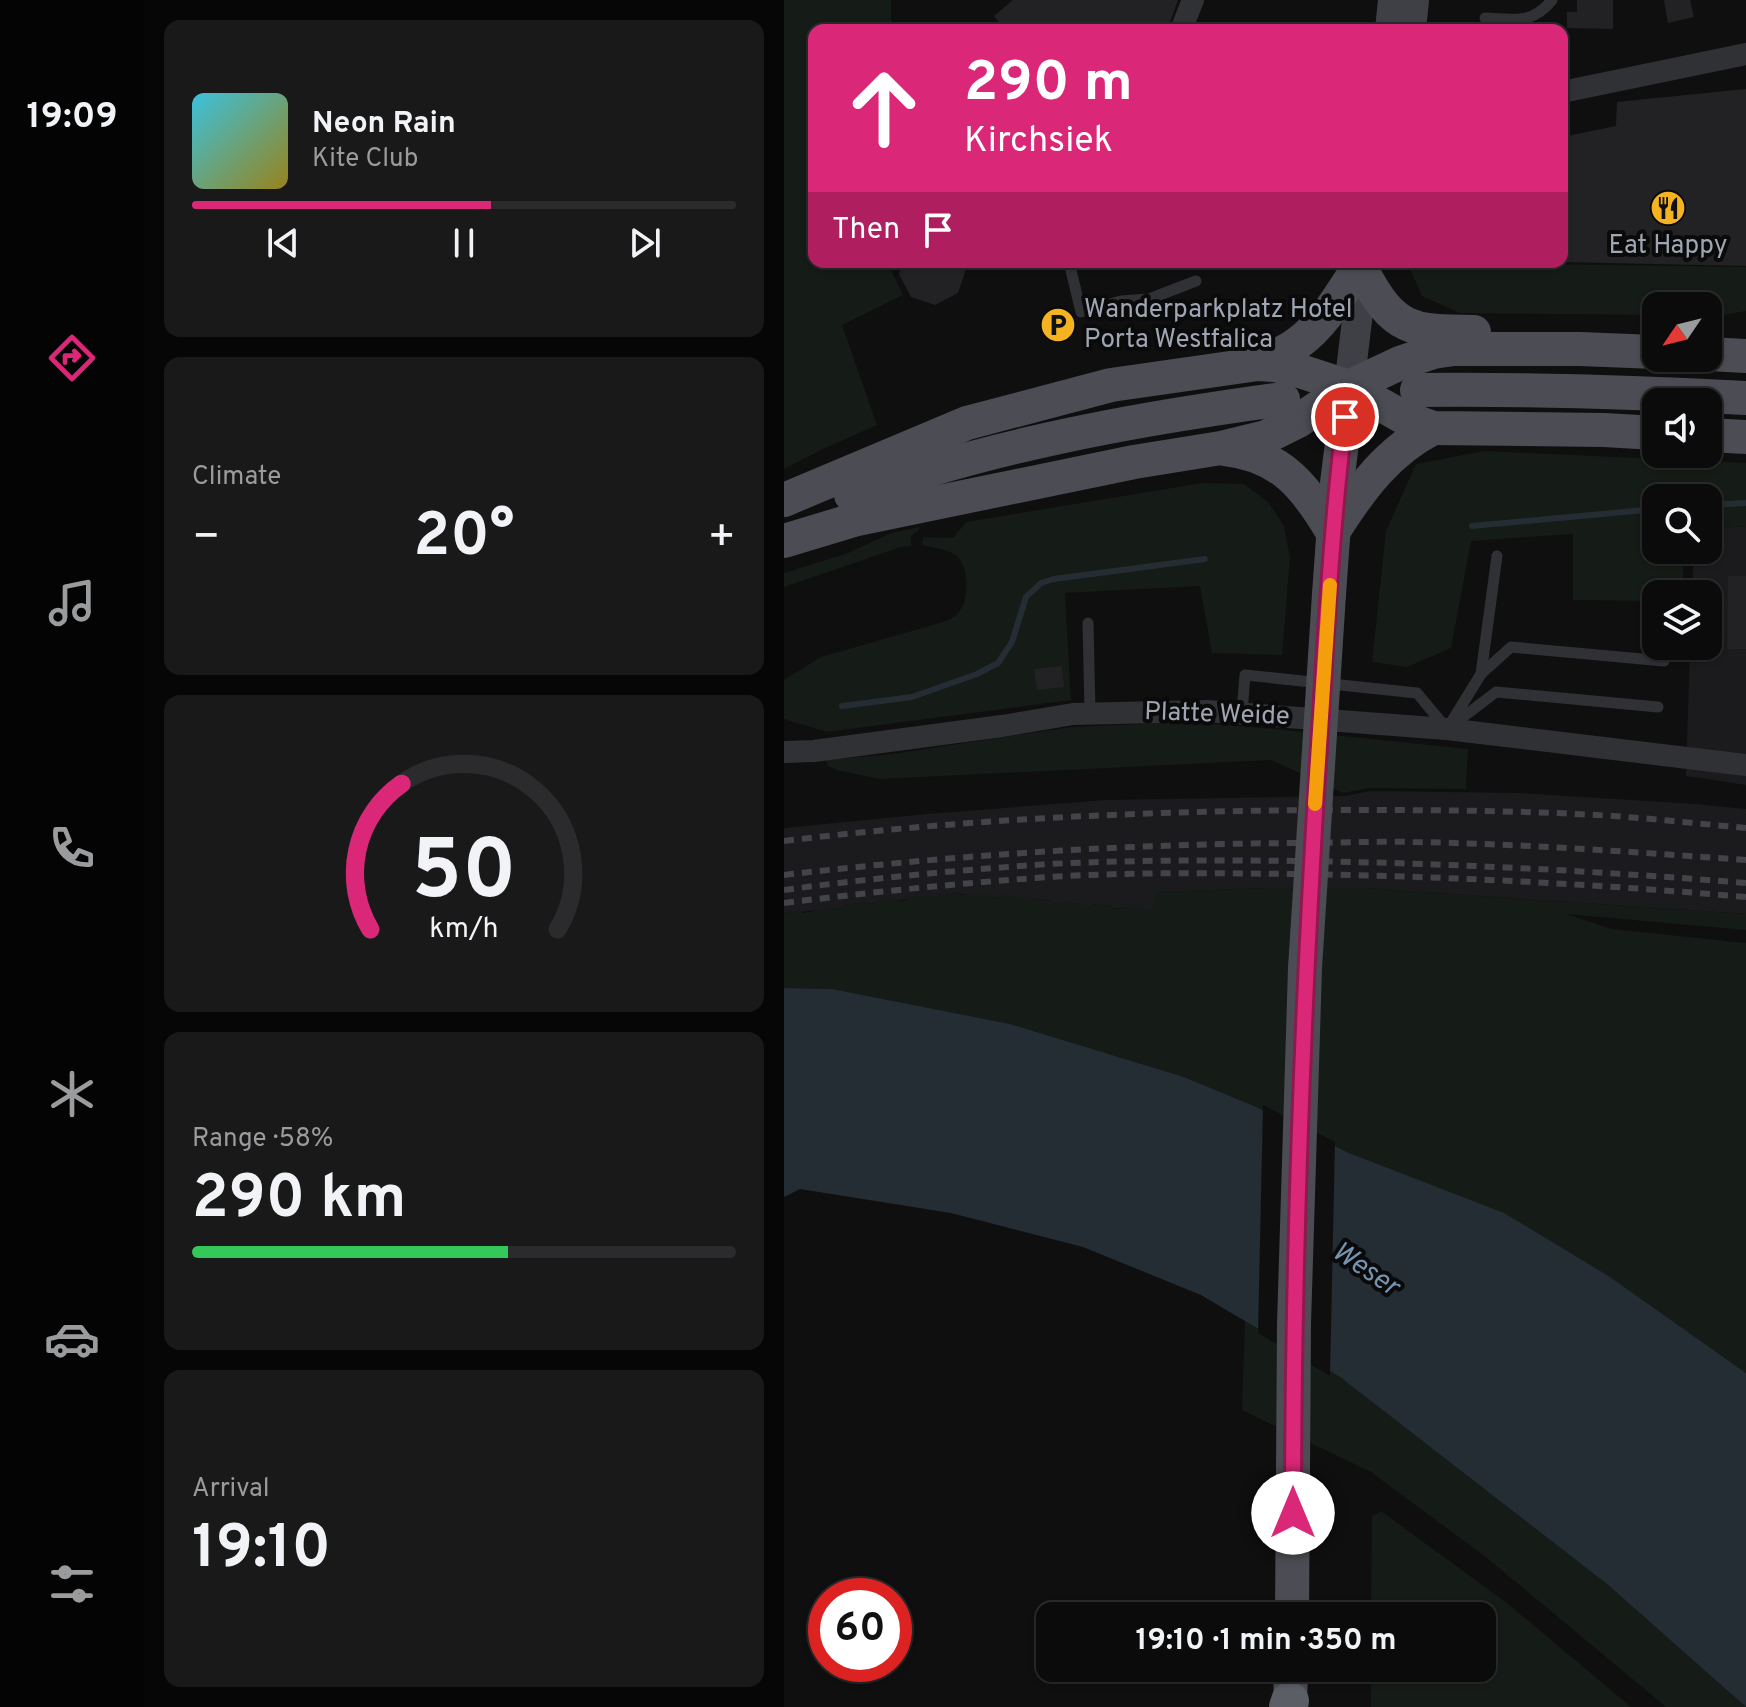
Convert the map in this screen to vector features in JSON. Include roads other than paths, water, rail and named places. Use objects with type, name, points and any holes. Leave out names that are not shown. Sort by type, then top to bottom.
[{"type":"main road","points":[[1391,24],[1393,0]]},
{"type":"main road","points":[[1412,24],[1414,0]]},
{"type":"main road","points":[[1258,364],[1281,354],[1313,330],[1361,268]]},
{"type":"main road","points":[[1292,1602],[1294,1324],[1305,968],[1333,533],[1363,268]]},
{"type":"main road","points":[[1364,268],[1381,303],[1410,327],[1446,332],[1521,331],[1580,349]]},
{"type":"main road","points":[[784,541],[857,519],[1266,437],[1286,429],[1349,387],[1400,363],[1433,352],[1454,349],[1642,351]]},
{"type":"main road","points":[[1722,355],[1746,356]]},
{"type":"main road","points":[[784,500],[967,423],[1111,385],[1258,364],[1300,371],[1349,387],[1403,417],[1433,428],[1642,432]]},
{"type":"main road","points":[[1417,390],[1591,391],[1746,398]]},
{"type":"main road","points":[[784,521],[864,490],[981,455],[1072,433],[1283,399]]},
{"type":"main road","points":[[1333,533],[1360,491],[1383,464],[1408,442],[1433,428]]},
{"type":"main road","points":[[1722,436],[1746,437]]},
{"type":"main road","points":[[1221,448],[1263,458],[1290,475],[1319,509],[1333,533]]},
{"type":"street","points":[[1183,24],[1193,0]]},
{"type":"street","points":[[1568,91],[1746,54]]},
{"type":"street","name":"Platte Weide","points":[[784,752],[829,749],[1081,713],[1207,711],[1447,729],[1746,765]]},
{"type":"lane","points":[[1485,18],[1526,19],[1542,13],[1552,0]]},
{"type":"lane","points":[[1070,268],[1081,312],[1121,301],[1149,299],[1196,281]]},
{"type":"lane","points":[[1481,674],[1497,556]]},
{"type":"lane","points":[[1081,713],[1088,623]]},
{"type":"lane","points":[[1447,729],[1481,674],[1511,647],[1664,661]]},
{"type":"lane","points":[[1242,713],[1245,675],[1417,693],[1447,729]]},
{"type":"lane","points":[[1447,729],[1496,692],[1658,707]]},
{"type":"water","name":"Weser","points":[[784,988],[832,989],[1010,1024],[1184,1077],[1254,1106],[1349,1153],[1504,1213],[1610,1277],[1746,1373],[1746,1707],[1607,1584],[1340,1377],[1201,1295],[1083,1247],[951,1213],[800,1189],[784,1197]]},
{"type":"waterway","points":[[1722,504],[1746,503]]},
{"type":"waterway","points":[[1472,526],[1642,510]]},
{"type":"waterway","points":[[842,706],[912,697],[977,674],[998,663],[1012,642],[1026,597],[1041,583],[1205,559]]},
{"type":"railway","points":[[784,841],[988,822],[1124,814],[1260,811],[1542,813],[1630,817],[1746,828]]},
{"type":"railway","points":[[784,875],[1041,852],[1234,844],[1455,843],[1746,860]]},
{"type":"railway","points":[[784,890],[1016,866],[1174,861],[1466,866],[1746,883]]},
{"type":"railway","points":[[784,903],[1017,879],[1171,873],[1463,879],[1746,897]]},
{"type":"place","name":"Eat Happy","points":[[1668,208]]},
{"type":"place","name":"Wanderparkplatz Hotel Porta Westfalica","points":[[1058,325]]}]
